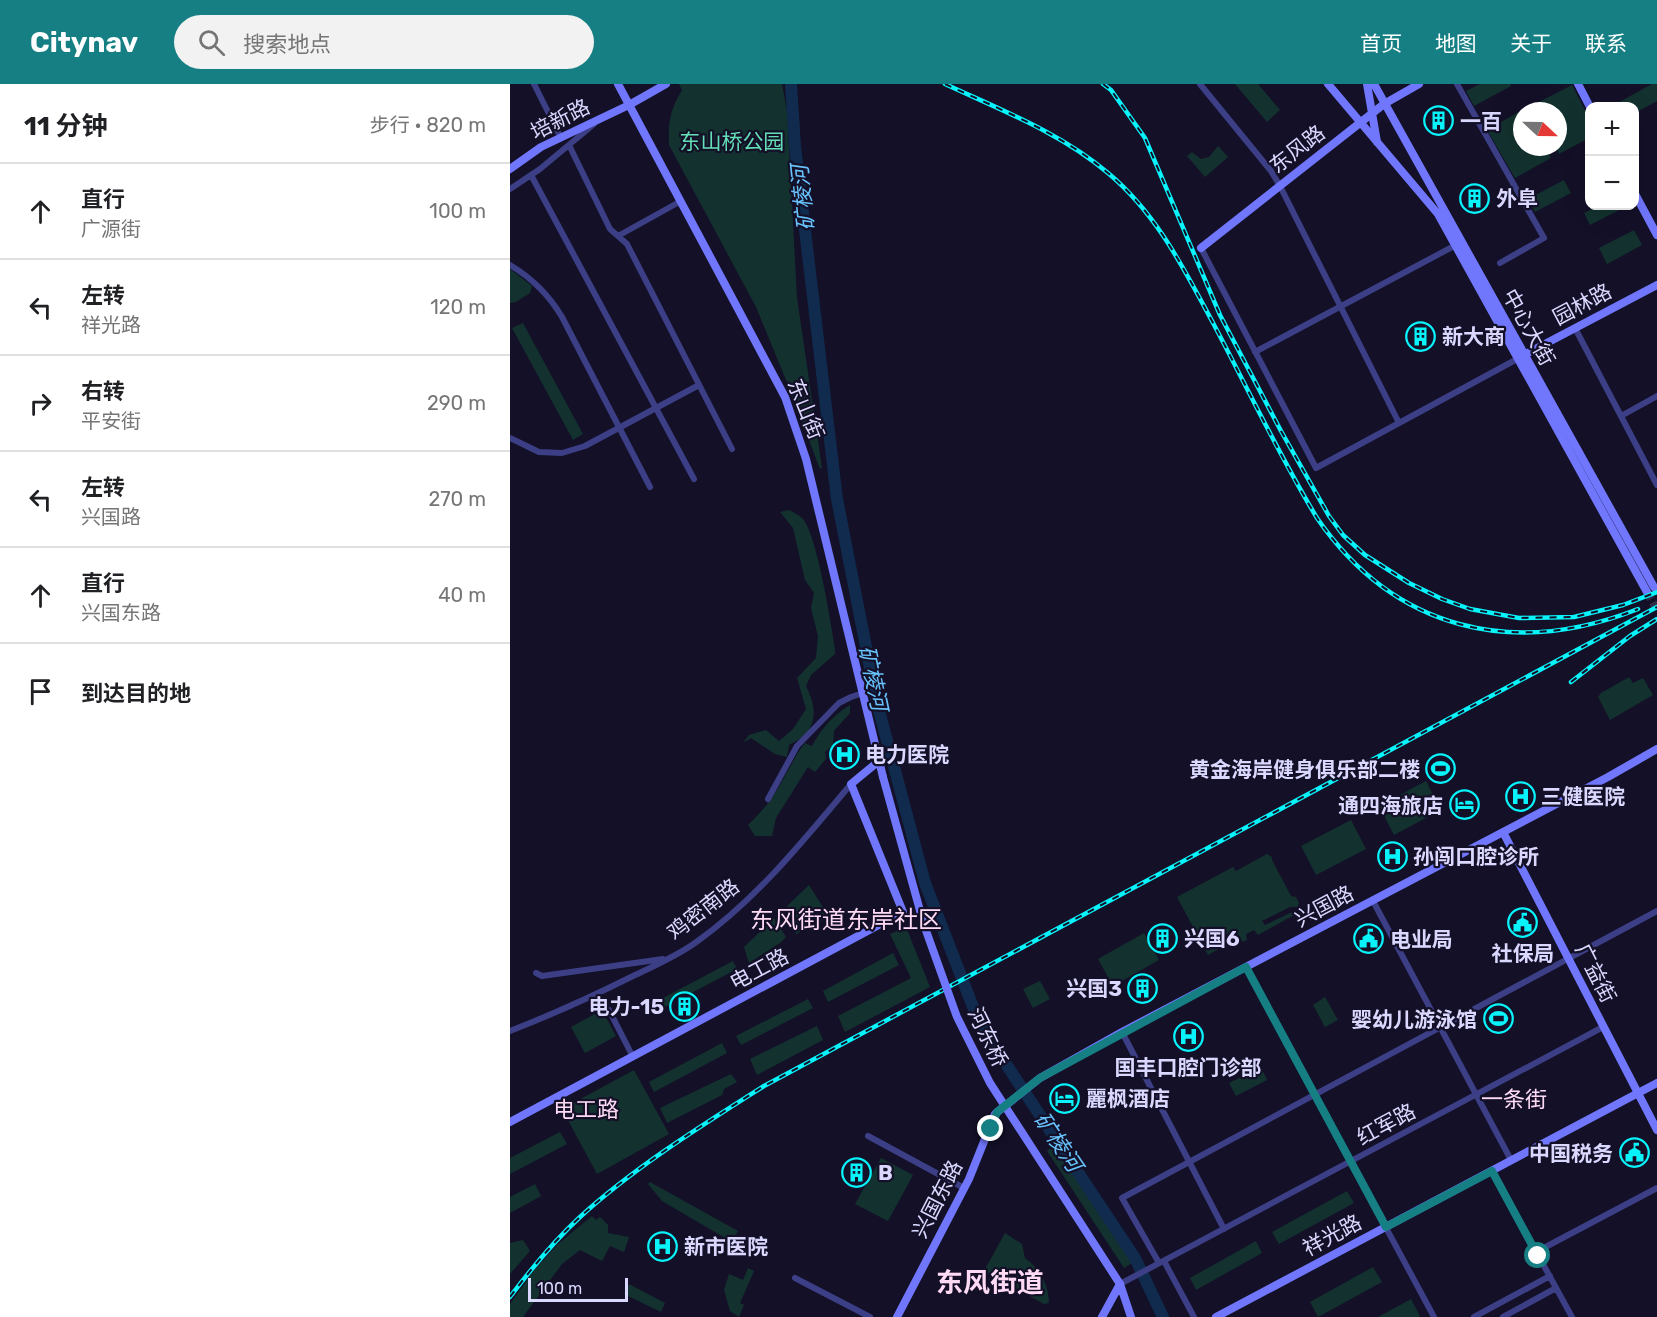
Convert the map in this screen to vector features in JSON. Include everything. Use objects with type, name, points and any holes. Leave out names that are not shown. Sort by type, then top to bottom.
[{"type":"main road","name":"东山街","points":[[618,84],[785,397],[806,459],[883,777]]},
{"type":"main road","name":"培新路","points":[[510,169],[541,147],[629,105],[666,84]]},
{"type":"main road","name":"中心大街","points":[[1328,84],[1438,214],[1521,356]]},
{"type":"main road","points":[[1360,84],[1370,86],[1377,142]]},
{"type":"main road","name":"东风路","points":[[1201,248],[1360,122],[1384,104],[1419,84]]},
{"type":"main road","points":[[1578,84],[1588,102]]},
{"type":"main road","name":"中心大街","points":[[1370,86],[1384,104],[1651,590]]},
{"type":"main road","points":[[1639,200],[1657,235]]},
{"type":"main road","name":"园林路","points":[[1521,356],[1657,285]]},
{"type":"main road","name":"兴国路","points":[[1011,1100],[1040,1078],[1122,1032],[1608,777],[1657,749]]},
{"type":"main road","name":"鸡密南路","points":[[851,784],[879,761]]},
{"type":"main road","name":"河东桥","points":[[883,777],[924,925],[957,1017],[990,1083],[1122,1283]]},
{"type":"main road","name":"电工路","points":[[510,1122],[903,912],[851,784]]},
{"type":"main road","name":"广益街","points":[[1503,832],[1657,1130]]},
{"type":"main road","name":"祥光路","points":[[1216,1317],[1657,1083]]},
{"type":"main road","name":"兴国东路","points":[[897,1317],[964,1188],[995,1114],[1011,1100]]},
{"type":"main road","points":[[1102,1317],[1122,1283]]},
{"type":"main road","points":[[1122,1283],[1131,1317]]},
{"type":"street","points":[[534,84],[561,138]]},
{"type":"street","points":[[1200,84],[1271,171],[1280,186],[1399,423]]},
{"type":"street","points":[[1457,84],[1544,238],[1500,263]]},
{"type":"street","points":[[510,189],[531,175],[599,120]]},
{"type":"street","points":[[569,145],[610,229],[627,244],[732,449]]},
{"type":"street","points":[[531,175],[694,479]]},
{"type":"street","points":[[618,236],[681,201]]},
{"type":"street","points":[[1255,352],[1456,245]]},
{"type":"street","points":[[1201,248],[1316,468],[1521,356]]},
{"type":"street","points":[[510,265],[550,297],[650,487]]},
{"type":"street","points":[[1575,328],[1657,484]]},
{"type":"street","points":[[510,438],[539,452],[562,453],[585,446],[699,386]]},
{"type":"street","points":[[1621,416],[1657,396]]},
{"type":"street","points":[[768,799],[796,746],[839,703],[851,696],[863,693]]},
{"type":"street","name":"鸡密南路","points":[[510,1031],[568,1008],[669,958],[694,943],[747,901],[851,784]]},
{"type":"street","points":[[1373,901],[1511,1161]]},
{"type":"street","points":[[1194,1317],[1122,1198],[1657,911]]},
{"type":"street","points":[[536,973],[542,976],[669,958]]},
{"type":"street","points":[[1246,967],[1434,1317]]},
{"type":"street","points":[[609,1010],[633,1057]]},
{"type":"street","name":"红军路","points":[[1122,1283],[1603,1026]]},
{"type":"street","points":[[1122,1032],[1224,1228]]},
{"type":"street","points":[[868,1136],[964,1188]]},
{"type":"street","points":[[1492,1171],[1572,1317]]},
{"type":"street","points":[[1536,1252],[1657,1188]]},
{"type":"street","points":[[1474,1317],[1550,1276]]},
{"type":"street","points":[[795,1278],[870,1317]]},
{"type":"street","points":[[1503,1317],[1556,1288]]},
{"type":"green space","name":"东山桥公园","points":[[679,84],[782,84],[787,111],[797,298],[822,468],[820,469],[756,307],[669,145],[671,116],[682,90]]},
{"type":"green space","points":[[1235,84],[1258,84],[1280,110],[1267,122]]},
{"type":"green space","points":[[1480,84],[1510,84],[1511,86],[1474,106],[1466,91]]},
{"type":"green space","points":[[1652,84],[1657,84],[1657,101],[1639,111],[1639,102],[1619,102]]},
{"type":"green space","points":[[1572,85],[1585,110],[1585,140],[1567,150],[1567,102],[1539,102]]},
{"type":"green space","points":[[1513,115],[1513,156],[1550,156],[1551,158],[1515,178],[1487,130]]},
{"type":"green space","points":[[1218,146],[1228,157],[1205,177],[1187,156],[1192,152],[1201,159],[1209,157]]},
{"type":"green space","points":[[1564,180],[1571,193],[1535,212],[1528,199]]},
{"type":"green space","points":[[1590,210],[1619,210],[1590,225],[1584,213]]},
{"type":"green space","points":[[1634,230],[1642,245],[1607,264],[1599,248]]},
{"type":"green space","points":[[510,269],[532,286],[530,293],[510,303]]},
{"type":"green space","points":[[523,323],[583,434],[573,440],[512,328]]},
{"type":"green space","points":[[789,510],[802,518],[813,541],[827,601],[835,654],[811,675],[806,686],[813,704],[813,720],[805,734],[789,745],[787,757],[775,754],[751,738],[743,743],[749,735],[766,730],[779,741],[793,729],[806,709],[797,678],[816,658],[818,636],[811,608],[814,593],[805,580],[793,528],[780,512]]},
{"type":"green space","points":[[1629,677],[1633,683],[1643,678],[1653,695],[1610,720],[1598,697]]},
{"type":"green space","points":[[850,705],[850,713],[834,731],[833,745],[825,752],[826,759],[815,772],[808,767],[776,818],[772,836],[755,836],[748,825],[773,796],[802,747],[805,743],[812,746],[828,723]]},
{"type":"green space","points":[[1426,781],[1441,810],[1394,835],[1379,806]]},
{"type":"green space","points":[[1351,820],[1366,849],[1316,875],[1301,846]]},
{"type":"green space","points":[[1267,854],[1272,857],[1291,896],[1296,897],[1299,903],[1297,907],[1290,907],[1262,921],[1265,925],[1292,912],[1296,914],[1258,935],[1254,930],[1246,934],[1247,940],[1243,942],[1239,938],[1208,955],[1177,897],[1233,867],[1236,871]]},
{"type":"green space","points":[[809,885],[826,912],[823,920],[796,934],[784,909]]},
{"type":"green space","points":[[774,918],[786,937],[749,963],[744,947]]},
{"type":"green space","points":[[906,927],[930,987],[845,1032],[838,1016],[911,978],[890,934]]},
{"type":"green space","points":[[1144,933],[1159,960],[1113,986],[1098,959]]},
{"type":"green space","points":[[893,953],[899,965],[828,1002],[823,991]]},
{"type":"green space","points":[[733,961],[737,969],[665,1007],[661,999]]},
{"type":"green space","points":[[1040,981],[1050,999],[1033,1008],[1023,989]]},
{"type":"green space","points":[[1325,997],[1338,1020],[1325,1027],[1313,1005]]},
{"type":"green space","points":[[808,999],[813,1008],[741,1045],[736,1036]]},
{"type":"green space","points":[[602,1010],[616,1036],[585,1053],[571,1027]]},
{"type":"green space","points":[[817,1026],[823,1040],[757,1075],[750,1059]]},
{"type":"green space","points":[[722,1043],[727,1053],[654,1092],[649,1082]]},
{"type":"green space","points":[[1261,1067],[1267,1080],[1236,1096],[1229,1083]]},
{"type":"green space","points":[[634,1070],[669,1134],[597,1174],[562,1109]]},
{"type":"green space","points":[[731,1074],[737,1082],[724,1089],[722,1095],[667,1123],[660,1108]]},
{"type":"green space","points":[[560,1132],[567,1144],[510,1174],[510,1158]]},
{"type":"green space","points":[[1054,1145],[1132,1263],[1124,1268],[1047,1151]]},
{"type":"green space","points":[[881,1158],[913,1175],[888,1221],[855,1204]]},
{"type":"green space","points":[[650,1182],[738,1231],[732,1242],[662,1201],[648,1184]]},
{"type":"green space","points":[[535,1184],[541,1196],[510,1213],[510,1197]]},
{"type":"green space","points":[[1347,1191],[1354,1203],[1279,1244],[1272,1232]]},
{"type":"green space","points":[[592,1216],[596,1220],[600,1217],[608,1225],[608,1233],[629,1237],[624,1252],[610,1246],[602,1261],[580,1250],[562,1264],[523,1317],[510,1317],[510,1304],[535,1269],[558,1244]]},
{"type":"green space","points":[[1005,1233],[1022,1244],[1025,1258],[1043,1278],[1049,1303],[1044,1304],[984,1271]]},
{"type":"green space","points":[[523,1240],[530,1251],[510,1274],[510,1243]]},
{"type":"green space","points":[[1256,1241],[1262,1253],[1196,1290],[1190,1278]]},
{"type":"green space","points":[[1373,1267],[1382,1282],[1318,1317],[1310,1302]]},
{"type":"green space","points":[[748,1268],[754,1271],[740,1303],[744,1305],[739,1317],[730,1311],[724,1290],[729,1274],[743,1280]]},
{"type":"green space","points":[[629,1284],[665,1303],[661,1312],[624,1294]]},
{"type":"green space","points":[[1411,1299],[1420,1316],[1378,1317]]},
{"type":"waterway","name":"矿棱河","points":[[791,84],[795,146],[837,499],[877,703],[925,883],[980,1025],[1135,1258],[1163,1317]]},
{"type":"tunnel","points":[[1647,592],[1657,610]]},
{"type":"railway","points":[[945,84],[1030,123],[1071,146],[1108,173],[1140,205],[1167,242],[1190,281],[1317,518],[1348,556],[1383,587],[1420,609],[1460,624],[1503,632],[1546,631],[1592,624],[1638,609]]},
{"type":"railway","points":[[1103,84],[1111,90],[1145,138],[1220,315],[1281,431],[1329,516],[1343,535],[1365,555],[1409,583],[1442,599],[1470,609],[1519,618],[1574,617],[1623,605],[1657,592]]},
{"type":"railway","points":[[510,1297],[552,1245],[601,1199],[669,1148],[764,1086],[1657,607]]},
{"type":"railway","points":[[1571,682],[1630,636],[1657,619]]},
{"type":"place","name":"一百","points":[[1439,121]]},
{"type":"place","name":"外阜","points":[[1475,198]]},
{"type":"place","name":"新大商","points":[[1421,336]]},
{"type":"place","name":"电力医院","points":[[844,754]]},
{"type":"place","name":"黄金海岸健身俱乐部二楼","points":[[1441,769]]},
{"type":"place","name":"三健医院","points":[[1520,796]]},
{"type":"place","name":"通四海旅店","points":[[1464,805]]},
{"type":"place","name":"孙闯口腔诊所","points":[[1392,856]]},
{"type":"place","name":"社保局","points":[[1523,922]]},
{"type":"place","name":"兴国6","points":[[1163,938]]},
{"type":"place","name":"电业局","points":[[1369,939]]},
{"type":"place","name":"兴国3","points":[[1143,988]]},
{"type":"place","name":"电力-15","points":[[685,1006]]},
{"type":"place","name":"婴幼儿游泳馆","points":[[1498,1019]]},
{"type":"place","name":"国丰口腔门诊部","points":[[1188,1036]]},
{"type":"place","name":"麗枫酒店","points":[[1065,1098]]},
{"type":"place","name":"中国税务","points":[[1634,1153]]},
{"type":"place","name":"B","points":[[857,1172]]},
{"type":"place","name":"新市医院","points":[[663,1246]]},
{"type":"district","name":"东风街道东岸社区","points":[[846,920]]},
{"type":"district","name":"一条街","points":[[1514,1099]]},
{"type":"district","name":"电工路","points":[[586,1109]]},
{"type":"district","name":"东风街道","points":[[990,1283]]},
{"type":"route","points":[[991,1129],[995,1114],[1040,1078],[1246,967],[1386,1227],[1492,1171],[1538,1256]]}]
